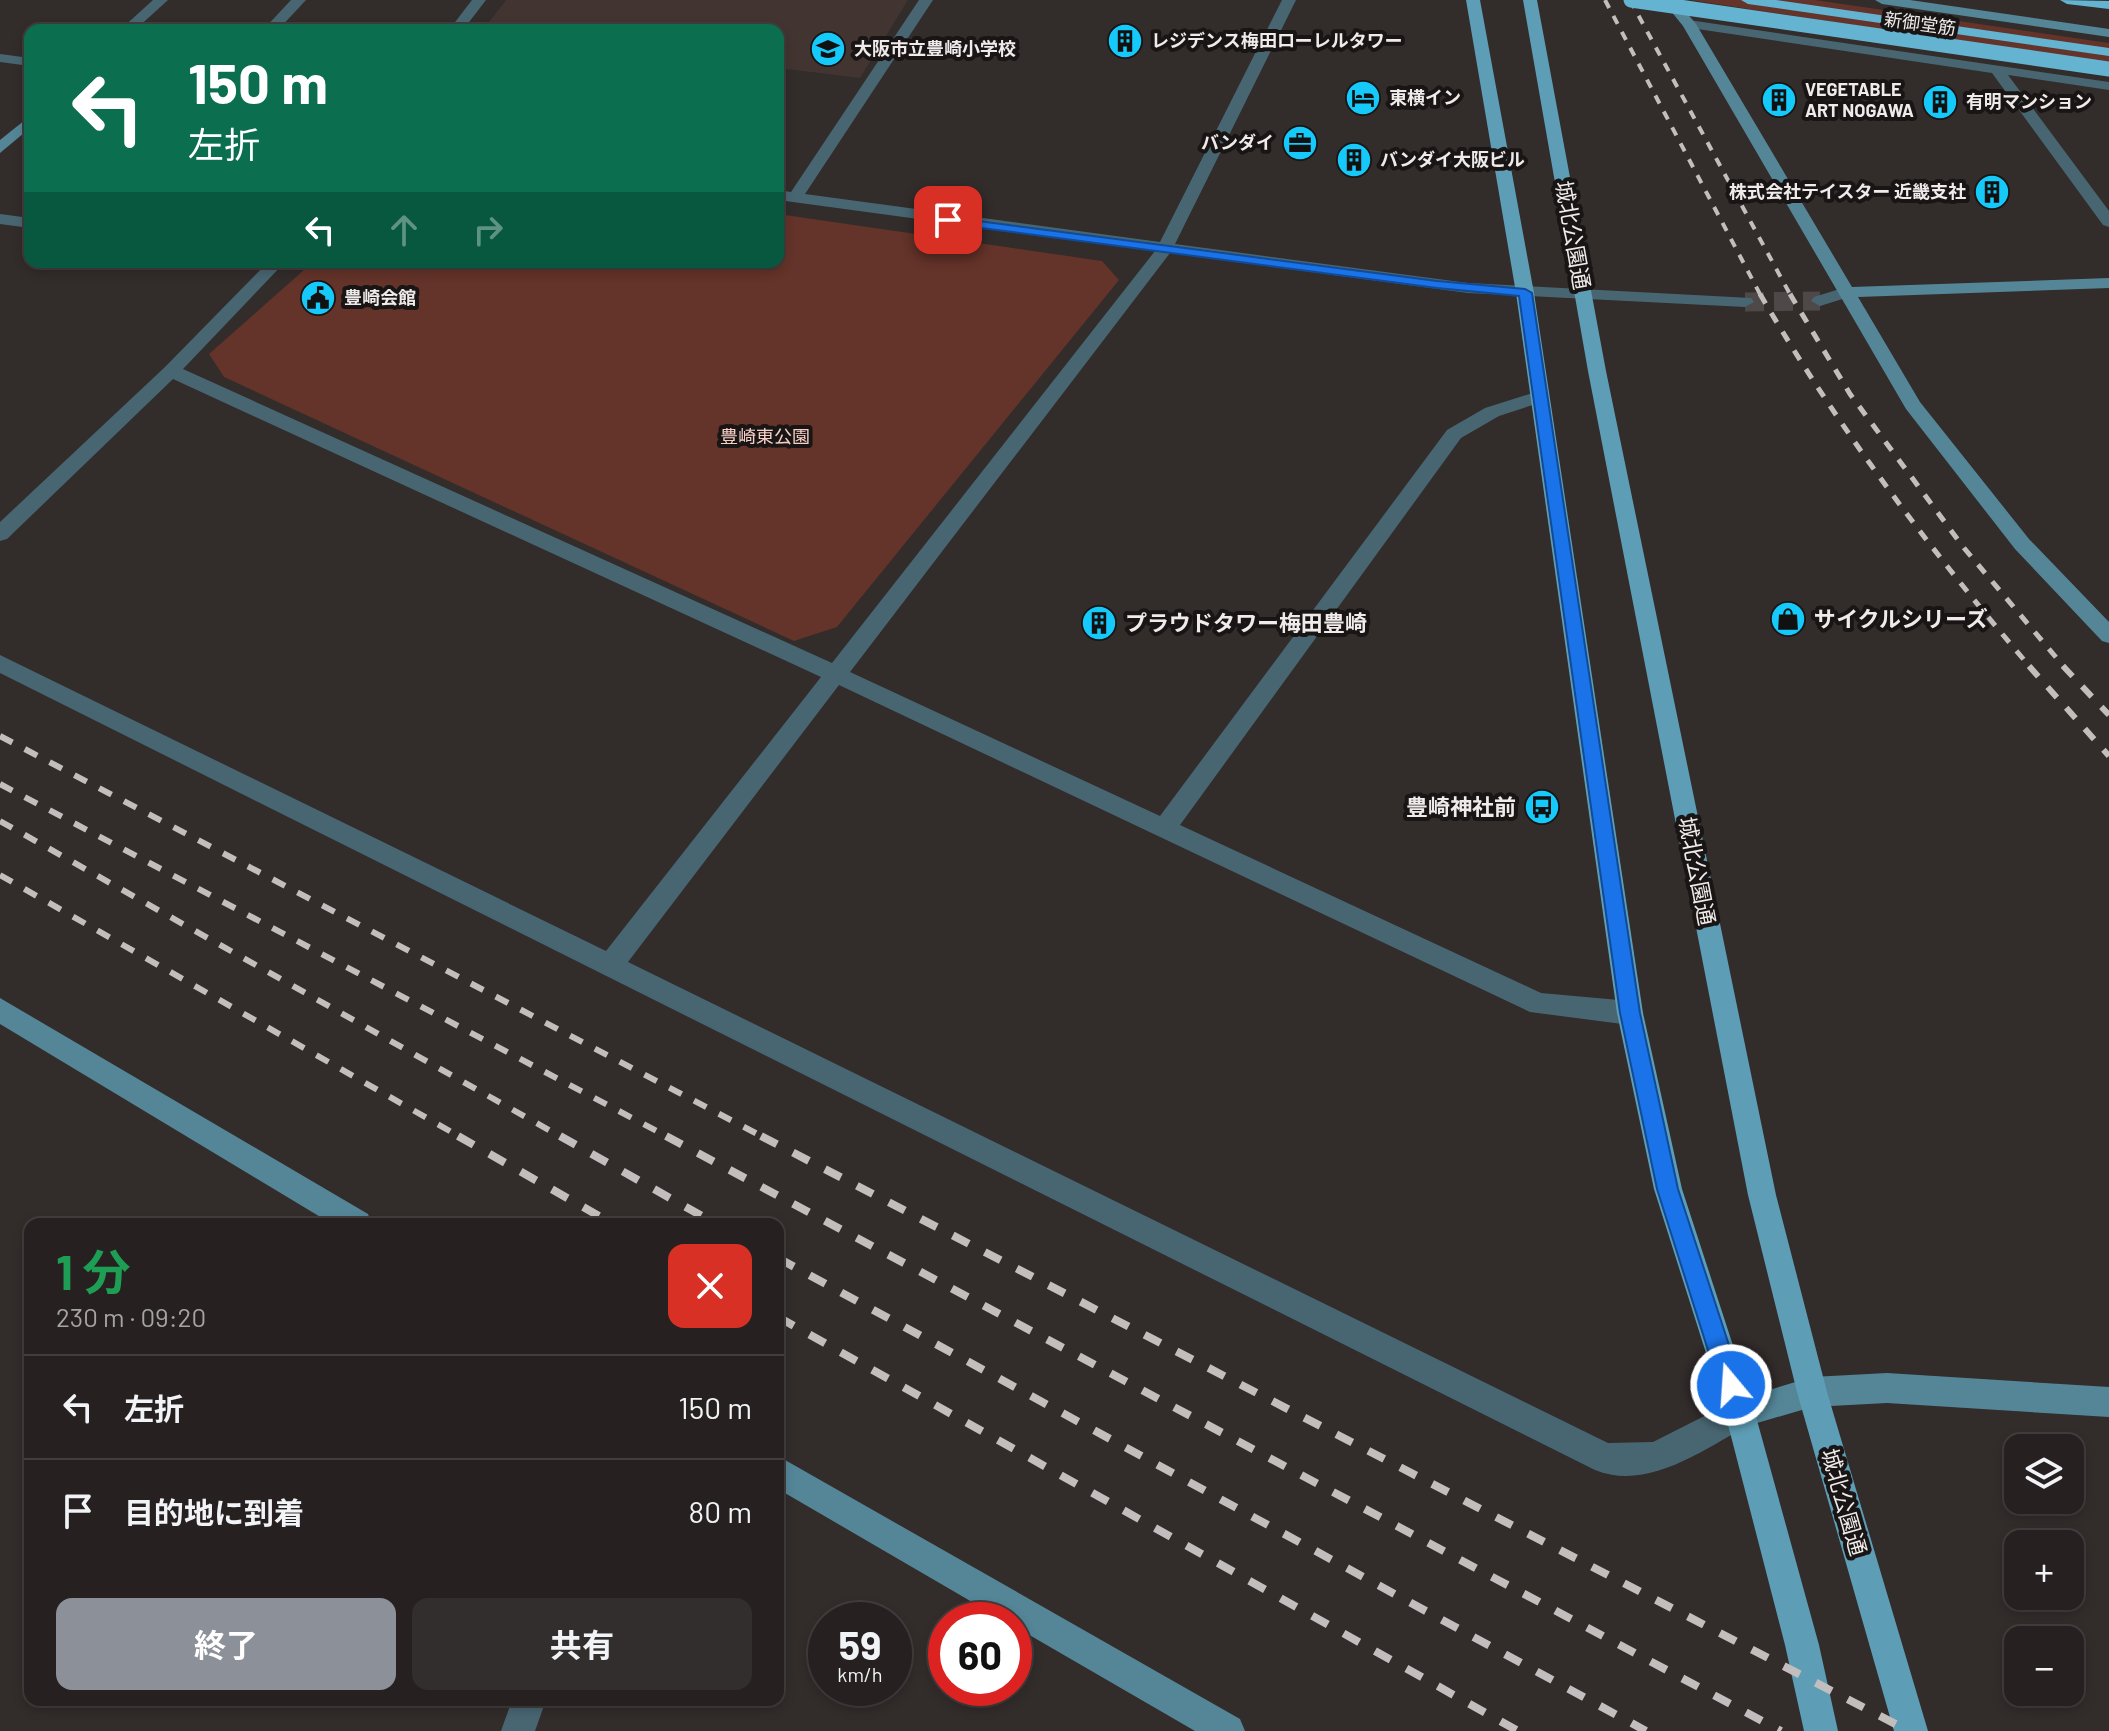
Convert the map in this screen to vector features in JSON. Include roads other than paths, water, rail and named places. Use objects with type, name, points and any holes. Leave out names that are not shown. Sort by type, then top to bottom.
[{"type":"highway","name":"新御堂筋","points":[[1631,0],[2109,69]]},
{"type":"highway","points":[[1748,0],[2109,52]]},
{"type":"highway","points":[[2067,0],[2109,5]]},
{"type":"main road","points":[[1473,0],[1525,293],[1630,1013],[1668,1189],[1740,1413],[1802,1645],[1821,1731]]},
{"type":"main road","name":"城北公園通","points":[[1530,0],[1583,296],[1762,1195],[1812,1392],[1911,1731]]},
{"type":"street","points":[[134,24],[161,0]]},
{"type":"street","points":[[276,24],[299,0]]},
{"type":"street","points":[[461,24],[479,0]]},
{"type":"street","points":[[926,0],[786,197],[1164,250],[1453,286],[1525,293],[1745,302]]},
{"type":"street","points":[[611,964],[1164,250],[1289,0]]},
{"type":"street","points":[[1669,0],[1689,24],[1913,405],[2022,544],[2109,635]]},
{"type":"street","points":[[1882,0],[2109,33]]},
{"type":"street","points":[[1689,24],[2109,86]]},
{"type":"street","points":[[0,58],[24,61]]},
{"type":"street","points":[[1997,70],[2109,222]]},
{"type":"street","points":[[0,148],[24,126]]},
{"type":"street","points":[[0,219],[24,222]]},
{"type":"street","points":[[0,534],[171,371],[271,268]]},
{"type":"street","points":[[1820,301],[1846,292],[2109,283]]},
{"type":"street","points":[[171,371],[837,675],[1539,1004],[1630,1013]]},
{"type":"street","points":[[1164,828],[1454,434],[1492,412],[1539,397]]},
{"type":"street","points":[[0,663],[1606,1459],[1656,1458],[1740,1413],[1812,1392],[1887,1388],[2109,1402]]},
{"type":"street","points":[[0,1010],[348,1218]]},
{"type":"street","points":[[784,1476],[1198,1722],[1228,1731]]},
{"type":"street","points":[[518,1731],[527,1706]]},
{"type":"tunnel","points":[[1745,302],[1820,301]]},
{"type":"railway","points":[[1605,0],[1761,296]]},
{"type":"railway","points":[[1630,0],[1791,296]]},
{"type":"railway","points":[[1760,294],[1821,392],[1887,487],[1957,579],[2031,668]]},
{"type":"railway","points":[[1790,294],[1850,394],[1964,548],[2065,668]]},
{"type":"railway","points":[[2029,666],[2109,756]]},
{"type":"railway","points":[[2063,666],[2109,715]]},
{"type":"railway","points":[[0,736],[765,1138]]},
{"type":"railway","points":[[0,784],[670,1138]]},
{"type":"railway","points":[[0,821],[563,1138]]},
{"type":"railway","points":[[0,875],[462,1138]]},
{"type":"railway","points":[[458,1136],[602,1218]]},
{"type":"railway","points":[[560,1136],[705,1218]]},
{"type":"railway","points":[[666,1136],[1781,1731]]},
{"type":"railway","points":[[761,1136],[1909,1731]]},
{"type":"railway","points":[[784,1261],[1646,1731]]},
{"type":"railway","points":[[784,1320],[1518,1731]]},
{"type":"place","name":"レジデンス梅田ローレルタワー","points":[[1125,41]]},
{"type":"place","name":"大阪市立豊崎小学校","points":[[828,49]]},
{"type":"place","name":"東横イン","points":[[1363,98]]},
{"type":"place","name":"VEGETABLE ART NOGAWA","points":[[1779,100]]},
{"type":"place","name":"有明マンション","points":[[1940,102]]},
{"type":"place","name":"バンダイ","points":[[1300,143]]},
{"type":"place","name":"バンダイ大阪ビル","points":[[1354,160]]},
{"type":"place","name":"株式会社テイスター 近畿支社","points":[[1992,192]]},
{"type":"place","name":"豊崎会館","points":[[318,298]]},
{"type":"place","name":"サイクルシリーズ","points":[[1788,619]]},
{"type":"place","name":"プラウドタワー梅田豊崎","points":[[1099,623]]},
{"type":"place","name":"豊崎神社前","points":[[1542,807]]},
{"type":"park label","name":"豊崎東公園","points":[[765,437]]}]
